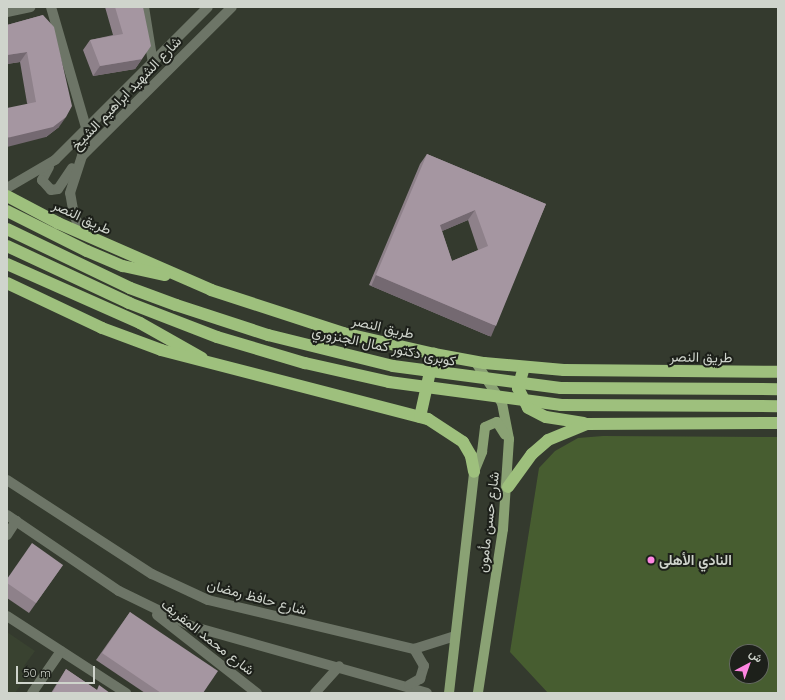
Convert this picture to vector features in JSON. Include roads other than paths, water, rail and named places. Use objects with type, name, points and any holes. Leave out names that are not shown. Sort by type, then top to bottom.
[{"type":"highway","name":"طريق النصر","points":[[7,196],[84,235],[184,279],[343,333],[434,354],[475,362],[524,366],[778,372]]},
{"type":"highway","points":[[7,211],[123,266],[184,279]]},
{"type":"highway","name":"كوبرى دكتور كمال الجنزوري","points":[[7,228],[112,279],[176,305],[275,337],[393,366],[561,388],[778,389]]},
{"type":"highway","points":[[7,246],[129,303],[216,337],[305,363],[389,382],[561,405],[778,406]]},
{"type":"highway","points":[[7,264],[140,323],[214,366]]},
{"type":"highway","points":[[7,283],[102,328],[214,366],[420,417],[451,432],[463,442],[471,456],[474,472]]},
{"type":"highway","points":[[420,417],[434,354]]},
{"type":"highway","points":[[524,366],[518,388],[528,408],[546,417],[587,424],[778,423]]},
{"type":"highway","points":[[508,487],[532,454],[548,440],[587,424]]},
{"type":"main road","name":"شارع حسن مأمون","points":[[475,362],[502,403],[509,452],[508,487],[478,693]]},
{"type":"main road","name":"شارع حسن مأمون","points":[[449,693],[474,472],[482,452],[485,427],[490,422],[503,426],[509,452]]},
{"type":"street","points":[[7,12],[30,7]]},
{"type":"street","points":[[51,7],[87,131]]},
{"type":"street","points":[[144,7],[153,63]]},
{"type":"street","name":"شارع الشهيد ابراهيم الشيخ","points":[[7,188],[56,160],[87,131],[208,7]]},
{"type":"street","name":"شارع الشهيد ابراهيم الشيخ","points":[[84,235],[74,215],[70,193],[82,156],[232,7]]},
{"type":"street","points":[[56,160],[42,180],[51,190],[58,188],[82,156]]},
{"type":"street","name":"شارع حافظ رمضان","points":[[7,480],[152,574],[188,593],[244,611],[414,649]]},
{"type":"street","points":[[7,515],[97,578],[141,603],[218,636],[339,666],[408,686],[426,693]]},
{"type":"street","points":[[7,535],[16,521]]},
{"type":"street","name":"شارع محمد المقريف","points":[[141,603],[257,693]]},
{"type":"street","points":[[7,616],[126,693]]},
{"type":"street","points":[[408,686],[423,673],[423,659],[414,649],[455,636]]},
{"type":"street","points":[[32,693],[61,651]]},
{"type":"street","points":[[315,693],[339,666]]},
{"type":"place","name":"النادي الأهلى","points":[[651,560]]}]
